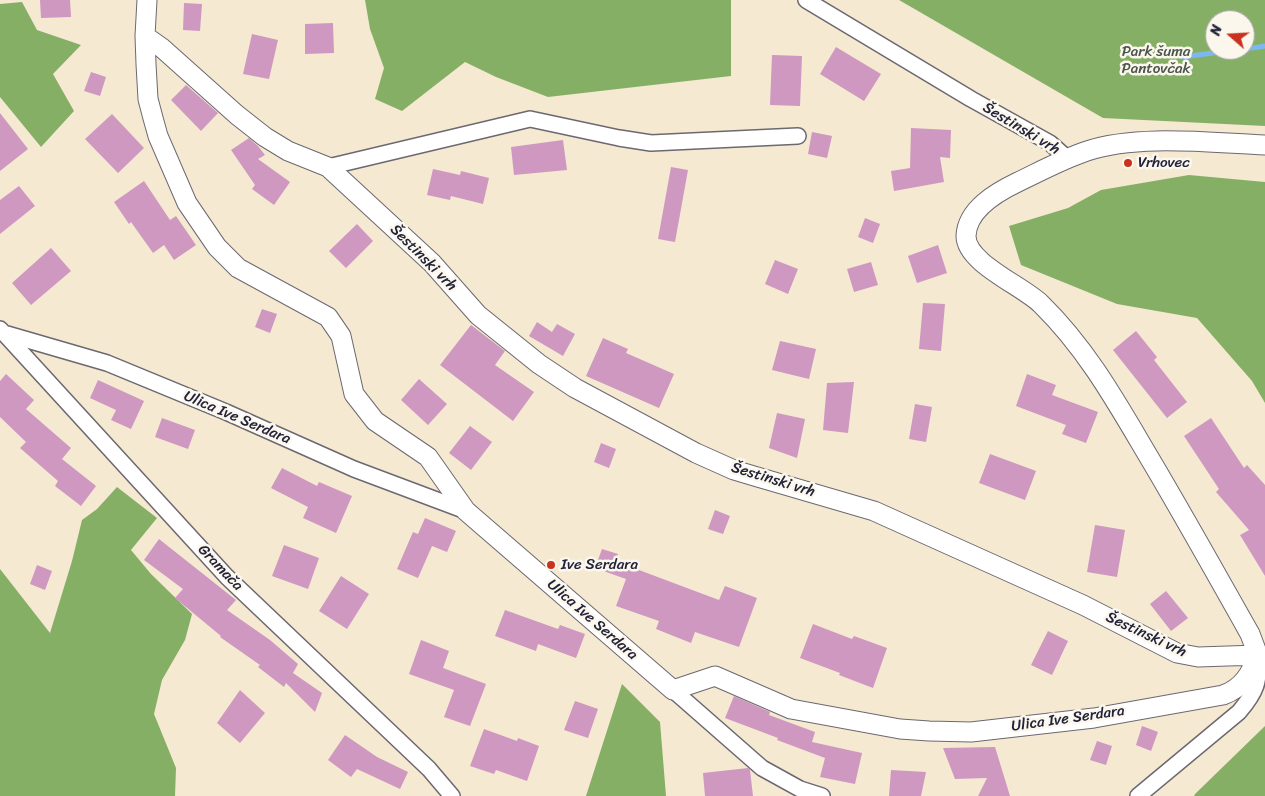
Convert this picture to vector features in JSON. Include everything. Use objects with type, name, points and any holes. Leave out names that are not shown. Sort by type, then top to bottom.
[{"type":"street","name":"Ulica Ive Serdara","points":[[147,0],[145,36],[148,99],[158,136],[187,203],[203,229],[225,257],[238,268],[328,317],[341,336],[354,394],[362,406],[375,421],[428,457],[466,511],[762,768],[800,789],[822,796]]},
{"type":"street","name":"Šestinski vrh","points":[[145,36],[162,48],[237,115],[265,137],[288,151],[328,167],[432,263],[478,315],[539,364],[575,388],[696,453],[734,470],[874,511],[1084,605],[1177,653],[1198,657],[1258,655],[1250,634],[1106,383],[1074,341],[1040,303],[984,264],[967,244],[966,234],[969,223],[976,210],[989,198],[1011,185],[1068,158],[1050,143],[971,99],[806,0]]},
{"type":"street","points":[[328,167],[530,119],[651,143],[798,136]]},
{"type":"street","points":[[1068,158],[1088,150],[1106,146],[1152,142],[1178,141],[1265,145]]},
{"type":"street","name":"Ulica Ive Serdara","points":[[3,331],[107,363],[226,412],[354,469],[466,511]]},
{"type":"street","name":"Gramača","points":[[3,331],[227,577],[430,769],[452,796]]},
{"type":"street","name":"Ulica Ive Serdara","points":[[673,690],[715,676],[791,709],[900,729],[971,732],[1094,718],[1223,695],[1231,692],[1245,681],[1258,655]]},
{"type":"street","points":[[1138,796],[1239,712],[1251,698],[1258,682],[1258,655]]},
{"type":"green space","points":[[365,0],[731,0],[731,76],[548,97],[496,77],[465,62],[402,111],[375,99],[384,68],[370,29]]},
{"type":"green space","name":"Park šuma Pantovčak","points":[[899,0],[1265,0],[1265,126],[1103,118]]},
{"type":"green space","points":[[22,2],[37,30],[81,45],[53,74],[74,111],[41,147],[0,97],[0,4]]},
{"type":"green space","points":[[1189,175],[1265,182],[1265,403],[1252,381],[1197,318],[1117,304],[1021,265],[1009,226],[1068,208],[1101,190]]},
{"type":"green space","points":[[117,487],[157,518],[131,550],[151,574],[192,614],[185,640],[162,680],[154,714],[176,768],[175,796],[0,796],[0,569],[50,633],[72,561],[82,520],[97,509]]},
{"type":"green space","points":[[622,684],[660,722],[666,796],[586,796]]},
{"type":"green space","points":[[1265,726],[1265,796],[1194,796],[1195,794]]},
{"type":"building","points":[[40,0],[70,0],[71,17],[41,18]]},
{"type":"building","points":[[184,3],[202,4],[200,31],[183,30]]},
{"type":"building","points":[[333,23],[334,53],[305,54],[305,24]]},
{"type":"building","points":[[252,34],[278,40],[269,79],[243,74]]},
{"type":"building","points":[[836,47],[881,74],[864,101],[820,74]]},
{"type":"building","points":[[772,55],[802,56],[800,106],[770,105]]},
{"type":"building","points":[[91,72],[106,77],[100,96],[84,91]]},
{"type":"building","points":[[186,85],[218,113],[201,131],[171,100]]},
{"type":"building","points":[[0,113],[28,149],[0,171]]},
{"type":"building","points":[[112,114],[144,148],[118,173],[85,139]]},
{"type":"building","points":[[911,128],[951,130],[950,158],[940,157],[944,182],[894,191],[891,171],[910,168]]},
{"type":"building","points":[[812,132],[832,136],[827,158],[808,154]]},
{"type":"building","points":[[249,138],[265,155],[258,159],[290,182],[274,205],[252,189],[255,185],[231,150]]},
{"type":"building","points":[[563,140],[567,170],[514,175],[511,147]]},
{"type":"building","points":[[671,167],[688,170],[675,242],[658,239]]},
{"type":"building","points":[[433,169],[460,175],[461,171],[489,178],[483,204],[451,196],[450,200],[427,195]]},
{"type":"building","points":[[144,181],[170,220],[176,216],[196,245],[174,260],[164,245],[153,253],[114,202]]},
{"type":"building","points":[[19,186],[35,206],[0,234],[0,200]]},
{"type":"building","points":[[865,218],[880,224],[873,243],[858,237]]},
{"type":"building","points":[[357,224],[373,241],[346,268],[329,251]]},
{"type":"building","points":[[938,245],[947,273],[917,283],[908,256]]},
{"type":"building","points":[[51,248],[71,271],[31,305],[12,283]]},
{"type":"building","points":[[775,260],[798,269],[788,294],[765,284]]},
{"type":"building","points":[[871,262],[878,285],[854,292],[847,269]]},
{"type":"building","points":[[923,303],[945,304],[941,351],[919,349]]},
{"type":"building","points":[[262,309],[277,314],[270,333],[255,327]]},
{"type":"building","points":[[537,322],[552,332],[557,324],[575,334],[563,356],[529,336]]},
{"type":"building","points":[[471,325],[505,351],[495,365],[534,392],[513,421],[440,365]]},
{"type":"building","points":[[1136,331],[1157,357],[1154,360],[1187,402],[1167,418],[1113,350]]},
{"type":"building","points":[[603,338],[628,349],[626,353],[674,374],[659,408],[586,376]]},
{"type":"building","points":[[780,341],[816,349],[809,379],[772,370]]},
{"type":"building","points":[[6,374],[34,400],[26,409],[71,448],[62,459],[96,486],[81,506],[55,486],[58,481],[20,448],[26,442],[0,417],[0,381]]},
{"type":"building","points":[[1027,374],[1056,385],[1052,395],[1098,412],[1086,443],[1062,434],[1066,425],[1016,406]]},
{"type":"building","points":[[419,379],[447,404],[428,425],[401,400]]},
{"type":"building","points":[[98,380],[144,401],[131,429],[111,420],[116,410],[90,398]]},
{"type":"building","points":[[854,382],[848,433],[823,430],[827,383]]},
{"type":"building","points":[[915,404],[932,407],[926,442],[909,439]]},
{"type":"building","points":[[777,413],[805,419],[797,458],[769,448]]},
{"type":"building","points":[[162,418],[195,430],[188,449],[155,437]]},
{"type":"building","points":[[1211,418],[1244,468],[1247,465],[1265,485],[1265,576],[1240,535],[1249,530],[1216,492],[1219,489],[1184,436]]},
{"type":"building","points":[[470,426],[492,442],[471,470],[449,453]]},
{"type":"building","points":[[601,443],[616,449],[609,468],[594,462]]},
{"type":"building","points":[[990,454],[1036,471],[1025,500],[979,483]]},
{"type":"building","points":[[282,468],[317,486],[319,482],[352,496],[336,533],[303,518],[308,507],[271,488]]},
{"type":"building","points":[[715,510],[730,516],[723,534],[708,529]]},
{"type":"building","points":[[425,518],[456,531],[447,552],[432,546],[418,578],[397,569],[413,532],[418,534]]},
{"type":"building","points":[[1095,525],[1125,530],[1117,577],[1087,572]]},
{"type":"building","points":[[159,539],[236,600],[227,610],[270,640],[298,664],[293,673],[322,693],[315,712],[286,683],[284,687],[258,667],[260,665],[220,637],[175,598],[183,589],[144,560]]},
{"type":"building","points":[[284,545],[319,558],[308,589],[272,576]]},
{"type":"building","points":[[602,549],[618,554],[615,561],[719,600],[725,586],[757,598],[739,647],[695,632],[691,643],[656,629],[659,621],[616,606],[626,579],[595,568]]},
{"type":"building","points":[[37,565],[52,571],[45,590],[30,584]]},
{"type":"building","points":[[341,576],[369,594],[347,629],[319,611]]},
{"type":"building","points":[[1166,591],[1188,618],[1171,631],[1150,604]]},
{"type":"building","points":[[505,610],[558,629],[560,625],[585,634],[576,658],[538,644],[536,651],[495,636]]},
{"type":"building","points":[[813,624],[852,639],[854,636],[887,648],[873,688],[800,658]]},
{"type":"building","points":[[1048,631],[1068,641],[1052,675],[1031,665]]},
{"type":"building","points":[[421,640],[449,651],[443,668],[486,684],[470,726],[444,717],[454,690],[409,674]]},
{"type":"building","points":[[240,690],[265,713],[240,743],[217,723]]},
{"type":"building","points":[[734,696],[770,712],[769,715],[815,732],[812,742],[862,753],[855,784],[820,777],[825,758],[725,718]]},
{"type":"building","points":[[575,701],[598,709],[588,738],[564,730]]},
{"type":"building","points":[[1142,726],[1158,732],[1151,751],[1136,745]]},
{"type":"building","points":[[484,729],[517,741],[518,738],[539,746],[527,781],[496,770],[494,774],[470,766]]},
{"type":"building","points":[[345,735],[377,757],[408,772],[400,789],[357,769],[351,777],[328,760]]},
{"type":"building","points":[[1097,741],[1112,746],[1106,765],[1090,760]]},
{"type":"building","points":[[995,747],[1010,796],[978,796],[987,778],[955,779],[943,748]]},
{"type":"building","points":[[748,768],[750,770],[753,796],[705,796],[703,773]]},
{"type":"building","points":[[891,770],[926,772],[921,796],[889,796]]},
{"type":"waterway","points":[[1255,48],[1265,46]]},
{"type":"waterway","points":[[1183,57],[1205,54]]},
{"type":"place","name":"Vrhovec","points":[[1128,163]]},
{"type":"place","name":"Ive Serdara","points":[[551,565]]}]
